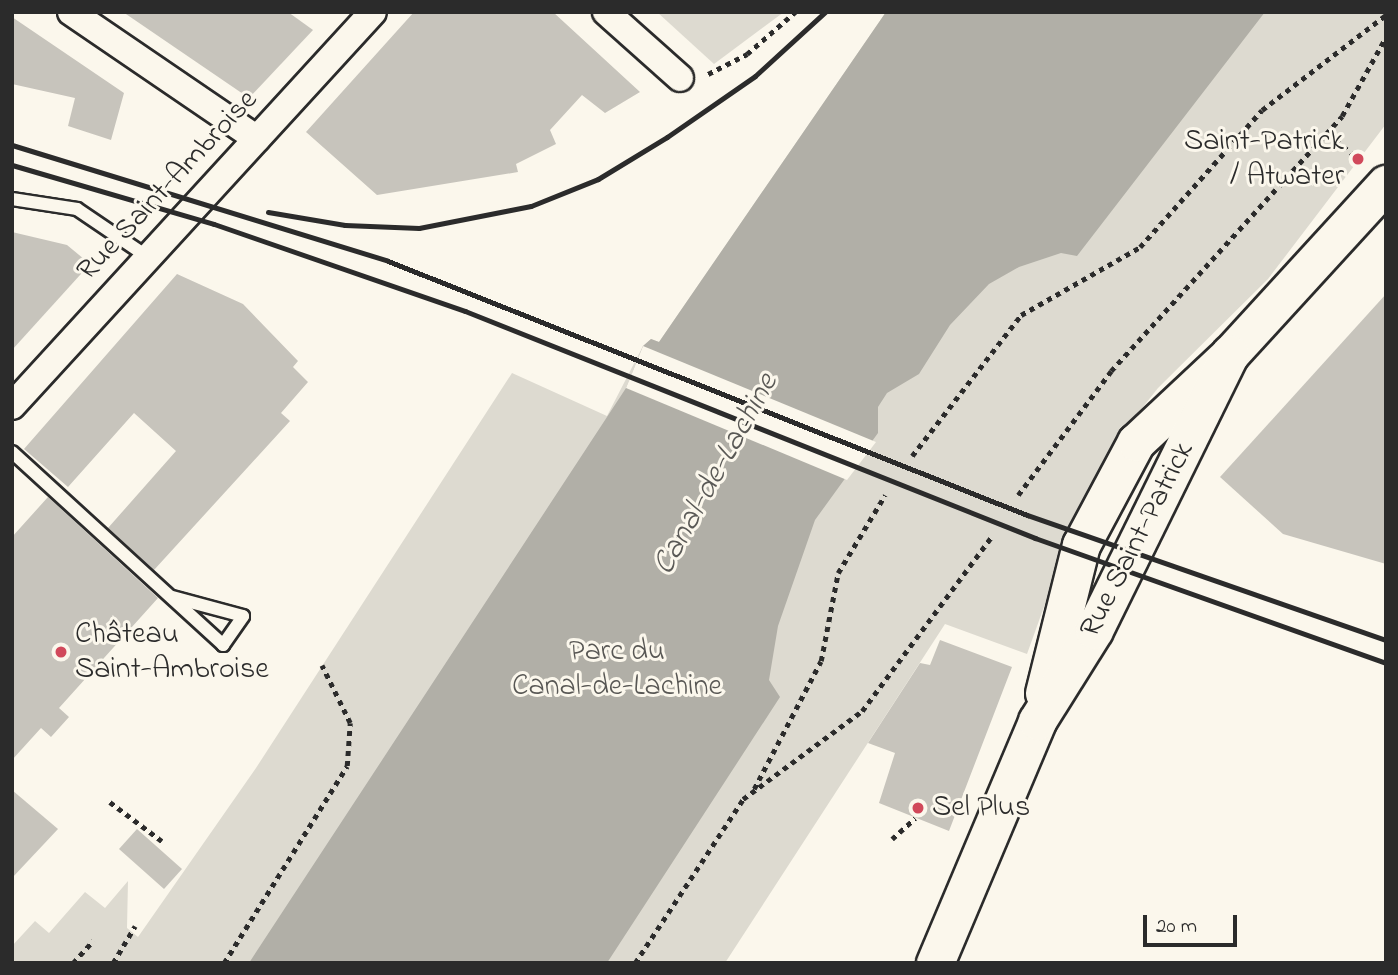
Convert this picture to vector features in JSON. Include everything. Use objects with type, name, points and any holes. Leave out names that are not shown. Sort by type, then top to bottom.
[{"type":"main road","name":"Rue Saint-Patrick","points":[[935,963],[1037,721],[1081,545],[1110,485],[1149,427],[1230,354],[1386,184]]},
{"type":"street","points":[[71,12],[257,139]]},
{"type":"street","name":"Rue Saint-Ambroise","points":[[12,406],[373,12]]},
{"type":"street","points":[[606,12],[680,78]]},
{"type":"lane","points":[[12,199],[77,209],[148,257]]},
{"type":"lane","points":[[12,452],[223,645],[243,615],[172,597]]},
{"type":"path","points":[[710,74],[747,54],[795,12]]},
{"type":"path","points":[[912,457],[1021,315],[1140,247],[1262,110],[1386,15]]},
{"type":"path","points":[[1018,495],[1111,371],[1356,99],[1386,37]]},
{"type":"path","points":[[1328,133],[1358,159]]},
{"type":"path","points":[[635,963],[754,790],[821,662],[832,587],[885,495]]},
{"type":"path","points":[[754,790],[788,771],[862,712],[992,536]]},
{"type":"path","points":[[224,963],[347,766],[350,723],[322,666]]},
{"type":"path","points":[[110,802],[162,841]]},
{"type":"path","points":[[892,839],[915,818]]},
{"type":"path","points":[[113,963],[135,926]]},
{"type":"path","points":[[73,963],[93,941]]},
{"type":"green space","points":[[657,12],[784,12],[714,64]]},
{"type":"green space","name":"Parc du Canal-de-Lachine","points":[[886,12],[1386,12],[1386,124],[1268,279],[1158,388],[1108,451],[1077,515],[1027,654],[945,624],[725,963],[12,963],[12,946],[35,921],[49,933],[85,892],[105,908],[128,881],[127,928],[138,937],[256,768],[512,373],[607,416],[643,346],[651,339],[659,342]]},
{"type":"water","name":"Canal-de-Lachine","points":[[886,12],[1265,12],[1077,256],[1061,253],[1019,267],[989,284],[950,325],[919,374],[887,393],[878,407],[878,433],[815,520],[778,626],[769,680],[780,697],[607,963],[249,963],[626,388],[643,346],[651,339],[659,342]]},
{"type":"pier","points":[[643,346],[876,442],[847,480],[626,388]]},
{"type":"building","points":[[123,12],[288,12],[313,30],[249,98]]},
{"type":"building","points":[[414,12],[553,12],[640,92],[605,113],[582,95],[550,130],[556,144],[516,164],[518,172],[377,195],[306,132]]},
{"type":"building","points":[[12,17],[124,93],[111,140],[68,126],[75,98],[12,84]]},
{"type":"building","points":[[12,232],[67,245],[90,264],[12,350]]},
{"type":"building","points":[[177,274],[243,304],[298,361],[293,367],[308,382],[281,413],[290,421],[154,570],[108,528],[176,451],[134,413],[68,487],[24,449]]},
{"type":"building","points":[[1386,294],[1386,564],[1283,534],[1220,477]]},
{"type":"building","name":"Château Saint-Ambroise","points":[[48,497],[158,598],[59,708],[69,717],[51,737],[41,728],[12,760],[12,537]]},
{"type":"building","points":[[940,640],[1012,667],[949,831],[879,803],[895,753],[868,743],[920,663],[930,665]]},
{"type":"building","points":[[12,790],[58,829],[12,878]]},
{"type":"building","points":[[137,829],[182,869],[164,889],[119,849]]},
{"type":"railway","points":[[268,212],[345,225],[419,228],[531,206],[598,179],[667,137],[755,76],[825,12]]},
{"type":"railway","points":[[12,145],[388,261],[1027,515],[1386,640]]},
{"type":"railway","points":[[12,165],[214,224],[465,311],[1035,538],[1386,663]]},
{"type":"place","name":"Saint-Patrick / Atwater","points":[[1358,159]]},
{"type":"place","name":"Château Saint-Ambroise","points":[[61,652]]},
{"type":"place","name":"Sel Plus","points":[[918,808]]}]
